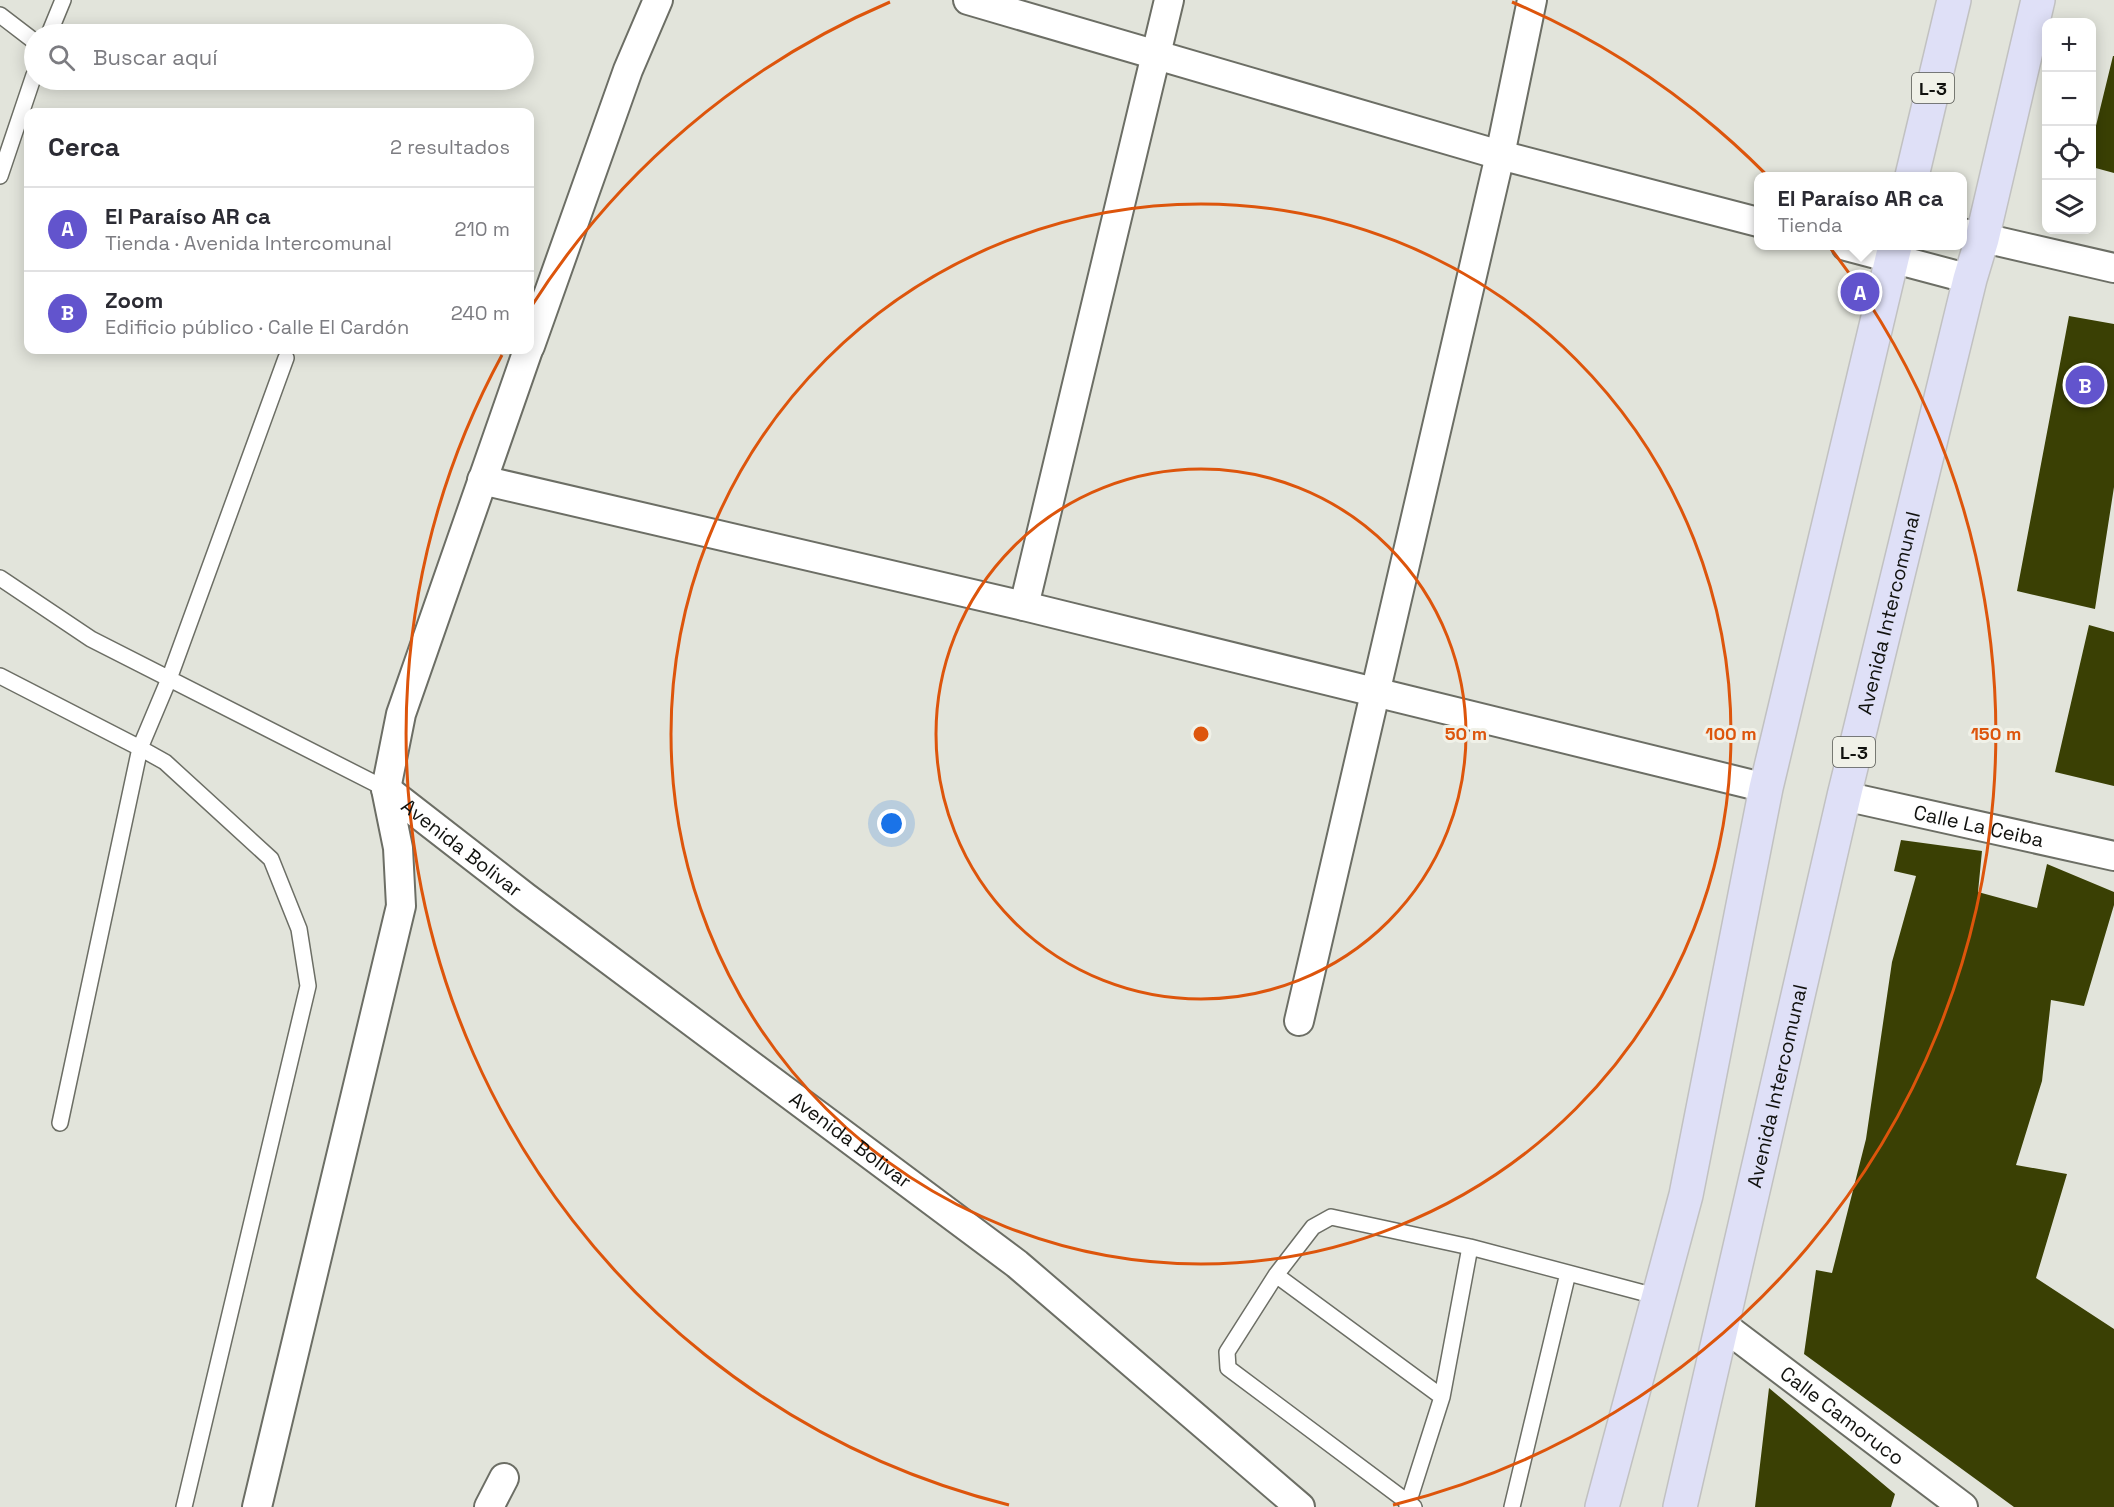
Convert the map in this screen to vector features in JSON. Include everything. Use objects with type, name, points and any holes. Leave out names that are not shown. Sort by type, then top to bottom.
[{"type":"main road","name":"L-3","points":[[1913,172],[1954,0]]},
{"type":"main road","name":"Avenida Intercomunal","points":[[1680,1507],[1844,796],[1970,279],[1972,236],[2038,0]]},
{"type":"main road","points":[[1602,1507],[1686,1195],[1766,788],[1894,252]]},
{"type":"street","points":[[534,334],[628,70],[658,0]]},
{"type":"street","points":[[968,0],[1500,154],[1754,221]]},
{"type":"street","points":[[1024,606],[1169,0]]},
{"type":"street","points":[[1299,1021],[1500,154],[1532,0]]},
{"type":"street","points":[[1972,236],[2114,268]]},
{"type":"street","points":[[1878,250],[1894,252],[1970,279]]},
{"type":"street","points":[[257,1507],[402,906],[398,848],[386,789],[401,714],[527,354]]},
{"type":"street","points":[[482,480],[1024,606],[1766,788]]},
{"type":"street","name":"Avenida Bolivar","points":[[386,789],[525,897],[1017,1264],[1300,1507]]},
{"type":"street","name":"Calle La Ceiba","points":[[1844,796],[2114,856]]},
{"type":"street","name":"Calle Camoruco","points":[[1721,1324],[1963,1507]]},
{"type":"street","points":[[489,1507],[504,1478]]},
{"type":"lane","points":[[53,24],[63,0]]},
{"type":"lane","points":[[0,15],[24,33]]},
{"type":"lane","points":[[0,176],[29,90]]},
{"type":"lane","points":[[60,1123],[140,748],[170,679],[286,358]]},
{"type":"lane","points":[[0,578],[91,639],[386,789]]},
{"type":"lane","points":[[0,676],[165,762],[270,859],[299,929],[308,986],[184,1507]]},
{"type":"lane","points":[[1470,1247],[1442,1397],[1410,1506],[1228,1368],[1227,1352],[1276,1275],[1313,1227],[1331,1217],[1470,1247],[1659,1297]]},
{"type":"lane","points":[[1512,1507],[1568,1273]]},
{"type":"lane","points":[[1276,1275],[1442,1397]]},
{"type":"building","points":[[2114,56],[2114,173],[2096,168],[2096,126]]},
{"type":"building","points":[[2069,316],[2114,324],[2114,487],[2095,609],[2017,591]]},
{"type":"building","points":[[2089,625],[2114,632],[2114,786],[2055,772]]},
{"type":"building","points":[[1901,840],[1982,851],[1978,892],[2037,908],[2047,864],[2114,892],[2114,905],[2084,1006],[2051,1000],[2042,1081],[2016,1165],[2067,1174],[2036,1278],[2114,1329],[2114,1507],[2014,1507],[1804,1354],[1816,1270],[1832,1273],[1866,1139],[1892,962],[1916,876],[1894,871]]},
{"type":"building","points":[[1769,1388],[1895,1494],[1891,1507],[1755,1507]]},
{"type":"place","name":"El Paraíso AR ca","points":[[1860,292]]},
{"type":"place","name":"Zoom","points":[[2085,385]]}]
